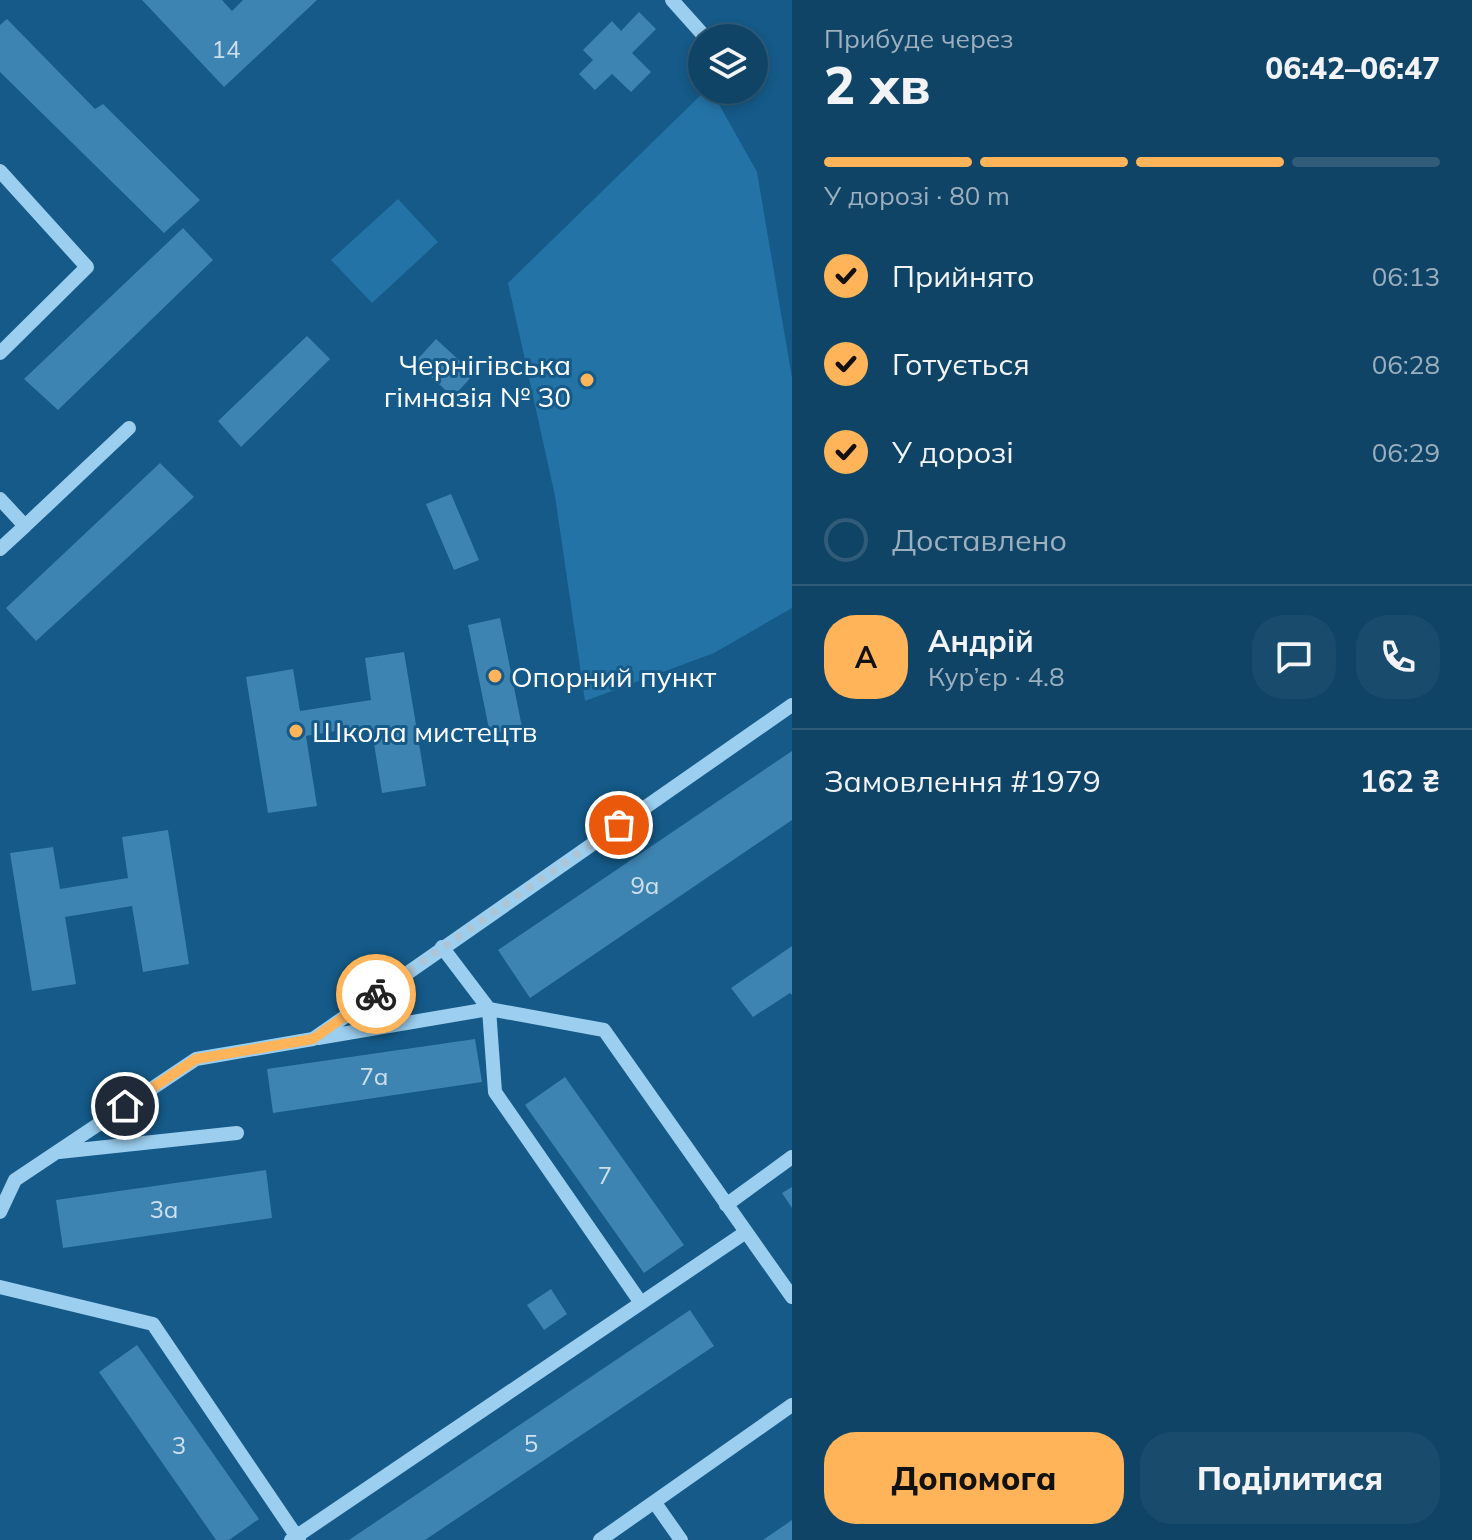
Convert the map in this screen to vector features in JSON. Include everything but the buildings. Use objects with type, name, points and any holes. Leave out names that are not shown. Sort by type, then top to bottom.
[{"type":"street","points":[[672,0],[693,24]]},
{"type":"street","points":[[0,171],[87,267],[0,353]]},
{"type":"street","points":[[0,549],[129,428]]},
{"type":"street","points":[[0,499],[25,526]]},
{"type":"street","points":[[313,1039],[792,705]]},
{"type":"street","points":[[442,947],[489,1009],[495,1092],[641,1303]]},
{"type":"street","points":[[0,1212],[15,1180],[196,1059],[489,1009],[604,1030],[792,1297]]},
{"type":"street","points":[[55,1152],[237,1133]]},
{"type":"street","points":[[726,1205],[792,1157]]},
{"type":"street","points":[[0,1287],[153,1324],[295,1539],[746,1232]]},
{"type":"street","points":[[600,1540],[792,1405]]},
{"type":"street","points":[[655,1503],[681,1540]]},
{"type":"shaded area","points":[[692,104],[719,104],[757,172],[792,378],[792,608],[714,653],[585,701],[555,496],[508,283]]},
{"type":"shaded area","points":[[398,199],[438,242],[372,303],[331,260]]},
{"type":"way so far","points":[[376,994],[619,825]]},
{"type":"place","name":"Чернігівська гімназія № 30","points":[[587,380]]},
{"type":"place","name":"Опорний пункт","points":[[495,676]]},
{"type":"place","name":"Школа мистецтв","points":[[296,731]]},
{"type":"route","points":[[125,1106],[196,1059],[313,1039],[376,994]]}]
